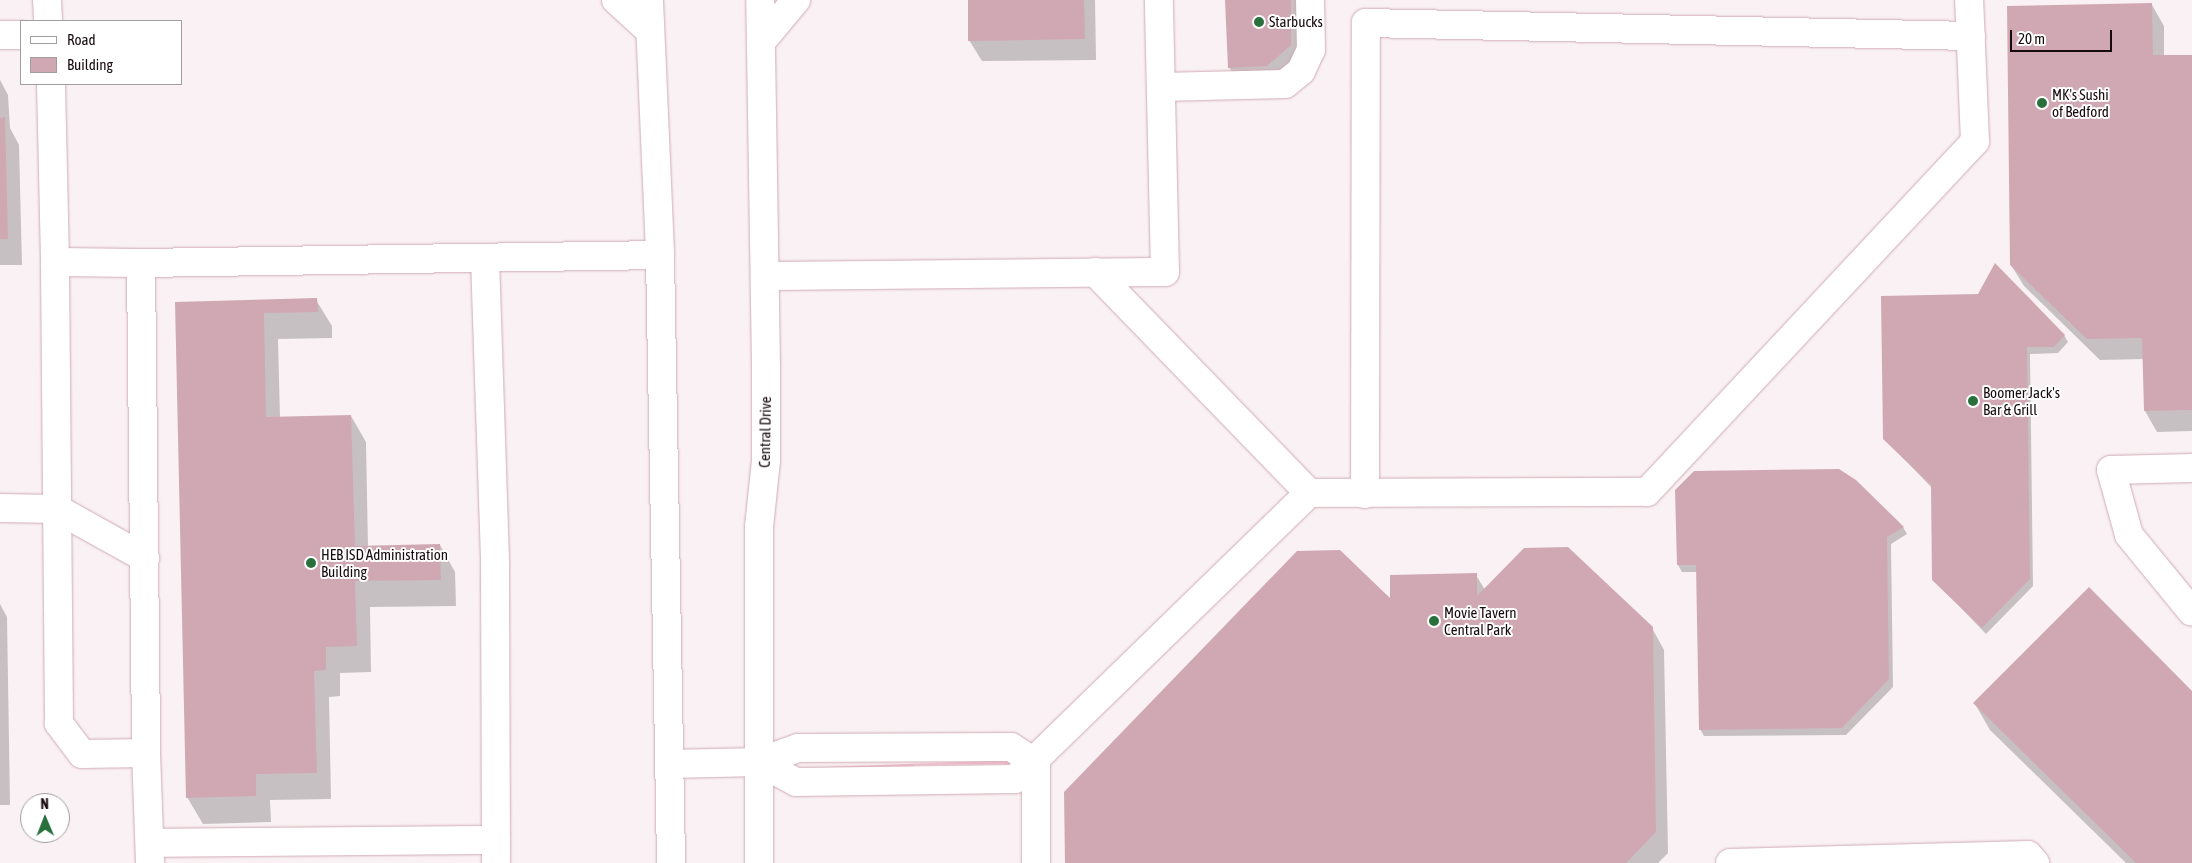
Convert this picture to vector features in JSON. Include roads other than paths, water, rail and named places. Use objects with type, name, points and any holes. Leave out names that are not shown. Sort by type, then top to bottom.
[{"type":"main road","points":[[47,0],[48,20]]},
{"type":"main road","points":[[616,0],[649,30]]},
{"type":"main road","points":[[649,0],[660,255],[671,863]]},
{"type":"main road","name":"Central Drive","points":[[759,863],[759,527],[766,460],[760,0]]},
{"type":"main road","points":[[761,42],[796,0]]},
{"type":"main road","points":[[765,276],[1165,272],[1159,0]]},
{"type":"main road","points":[[1161,88],[1285,84],[1301,71],[1311,50],[1310,0]]},
{"type":"main road","points":[[1095,272],[1309,492],[1366,494],[1648,492],[1975,141],[1969,0]]},
{"type":"main road","points":[[1366,494],[1367,12],[1971,36]]},
{"type":"main road","points":[[0,35],[20,35]]},
{"type":"main road","points":[[51,85],[55,262],[59,723],[82,754],[146,753]]},
{"type":"main road","points":[[55,262],[141,263],[660,255]]},
{"type":"main road","points":[[141,263],[146,558],[146,753],[150,853],[496,852],[495,566],[485,258]]},
{"type":"main road","points":[[2192,468],[2111,470],[2128,535],[2192,612]]},
{"type":"main road","points":[[670,764],[759,762],[796,782],[1015,779],[1036,763],[1309,492]]},
{"type":"main road","points":[[0,508],[57,509],[146,558]]},
{"type":"main road","points":[[1036,763],[1036,863]]},
{"type":"main road","points":[[1730,863],[1917,861],[2028,854],[2035,863]]},
{"type":"place","name":"Starbucks","points":[[1259,22]]},
{"type":"place","name":"MK's Sushi of Bedford","points":[[2042,103]]},
{"type":"place","name":"Boomer Jack's Bar & Grill","points":[[1973,401]]},
{"type":"place","name":"HEB ISD Administration Building","points":[[311,563]]},
{"type":"place","name":"Movie Tavern Central Park","points":[[1434,621]]}]
